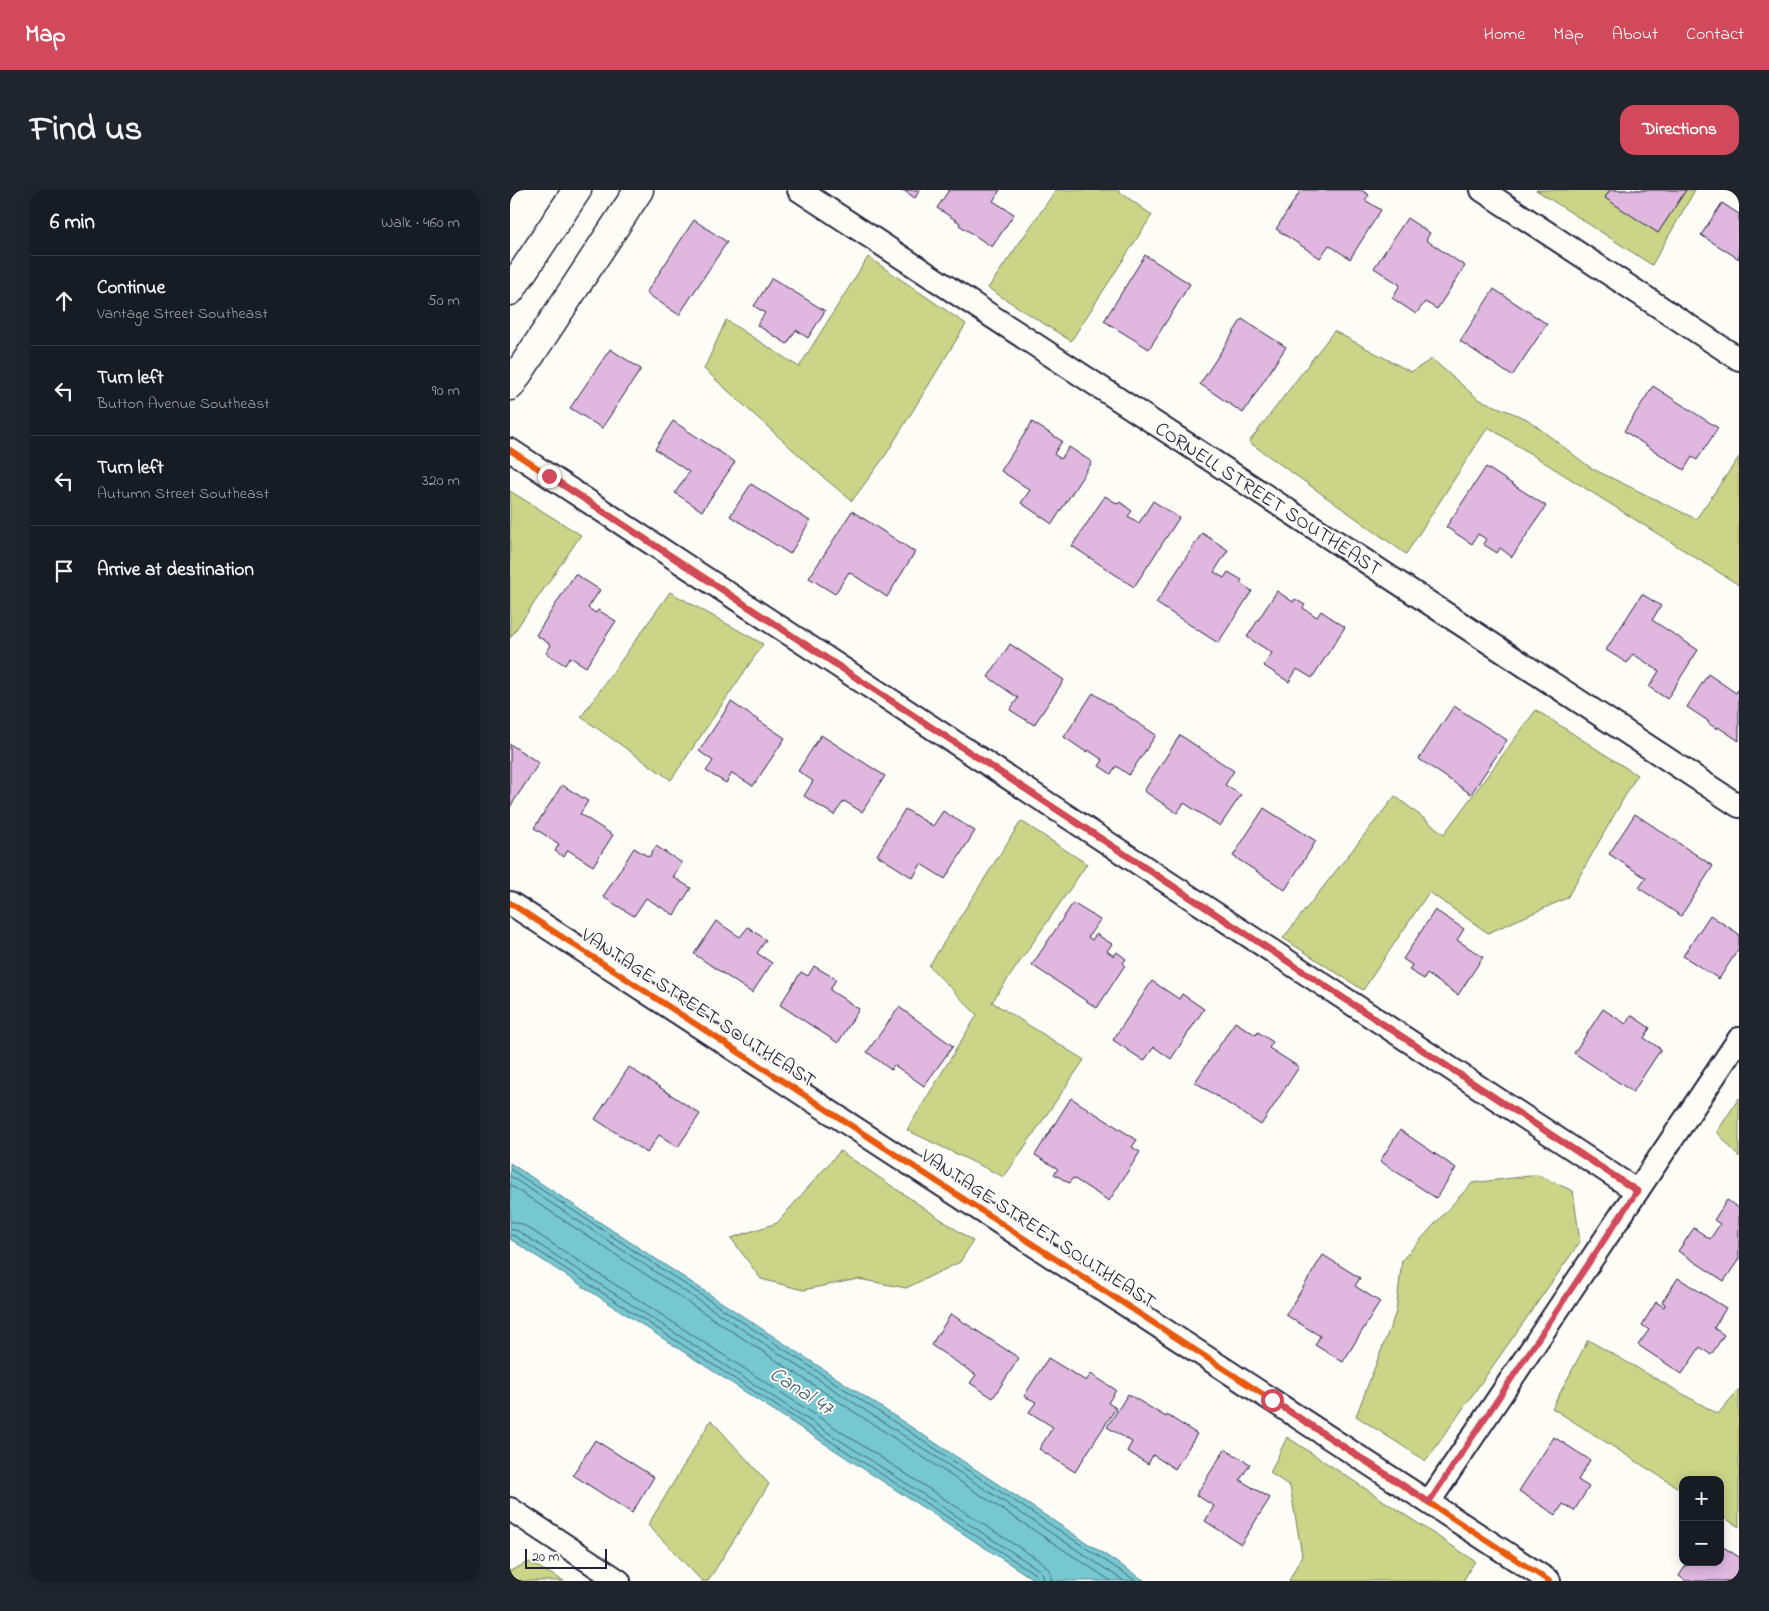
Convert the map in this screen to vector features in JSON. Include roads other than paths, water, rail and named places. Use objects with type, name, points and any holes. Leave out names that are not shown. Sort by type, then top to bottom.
[{"type":"street","points":[[510,291],[577,190]]},
{"type":"street","points":[[510,386],[639,190]]},
{"type":"street","name":"CORNELL STREET SOUTHEAST","points":[[799,190],[1739,806]]},
{"type":"street","points":[[1482,190],[1739,359]]},
{"type":"street","points":[[510,450],[1637,1191]]},
{"type":"street","name":"VANTAGE STREET SOUTHEAST","points":[[510,903],[1549,1581]]},
{"type":"street","points":[[1429,1502],[1739,1039]]},
{"type":"street","points":[[510,1510],[619,1581]]},
{"type":"water","name":"Canal 47","points":[[510,1163],[1145,1581],[1036,1581],[510,1239]]}]
